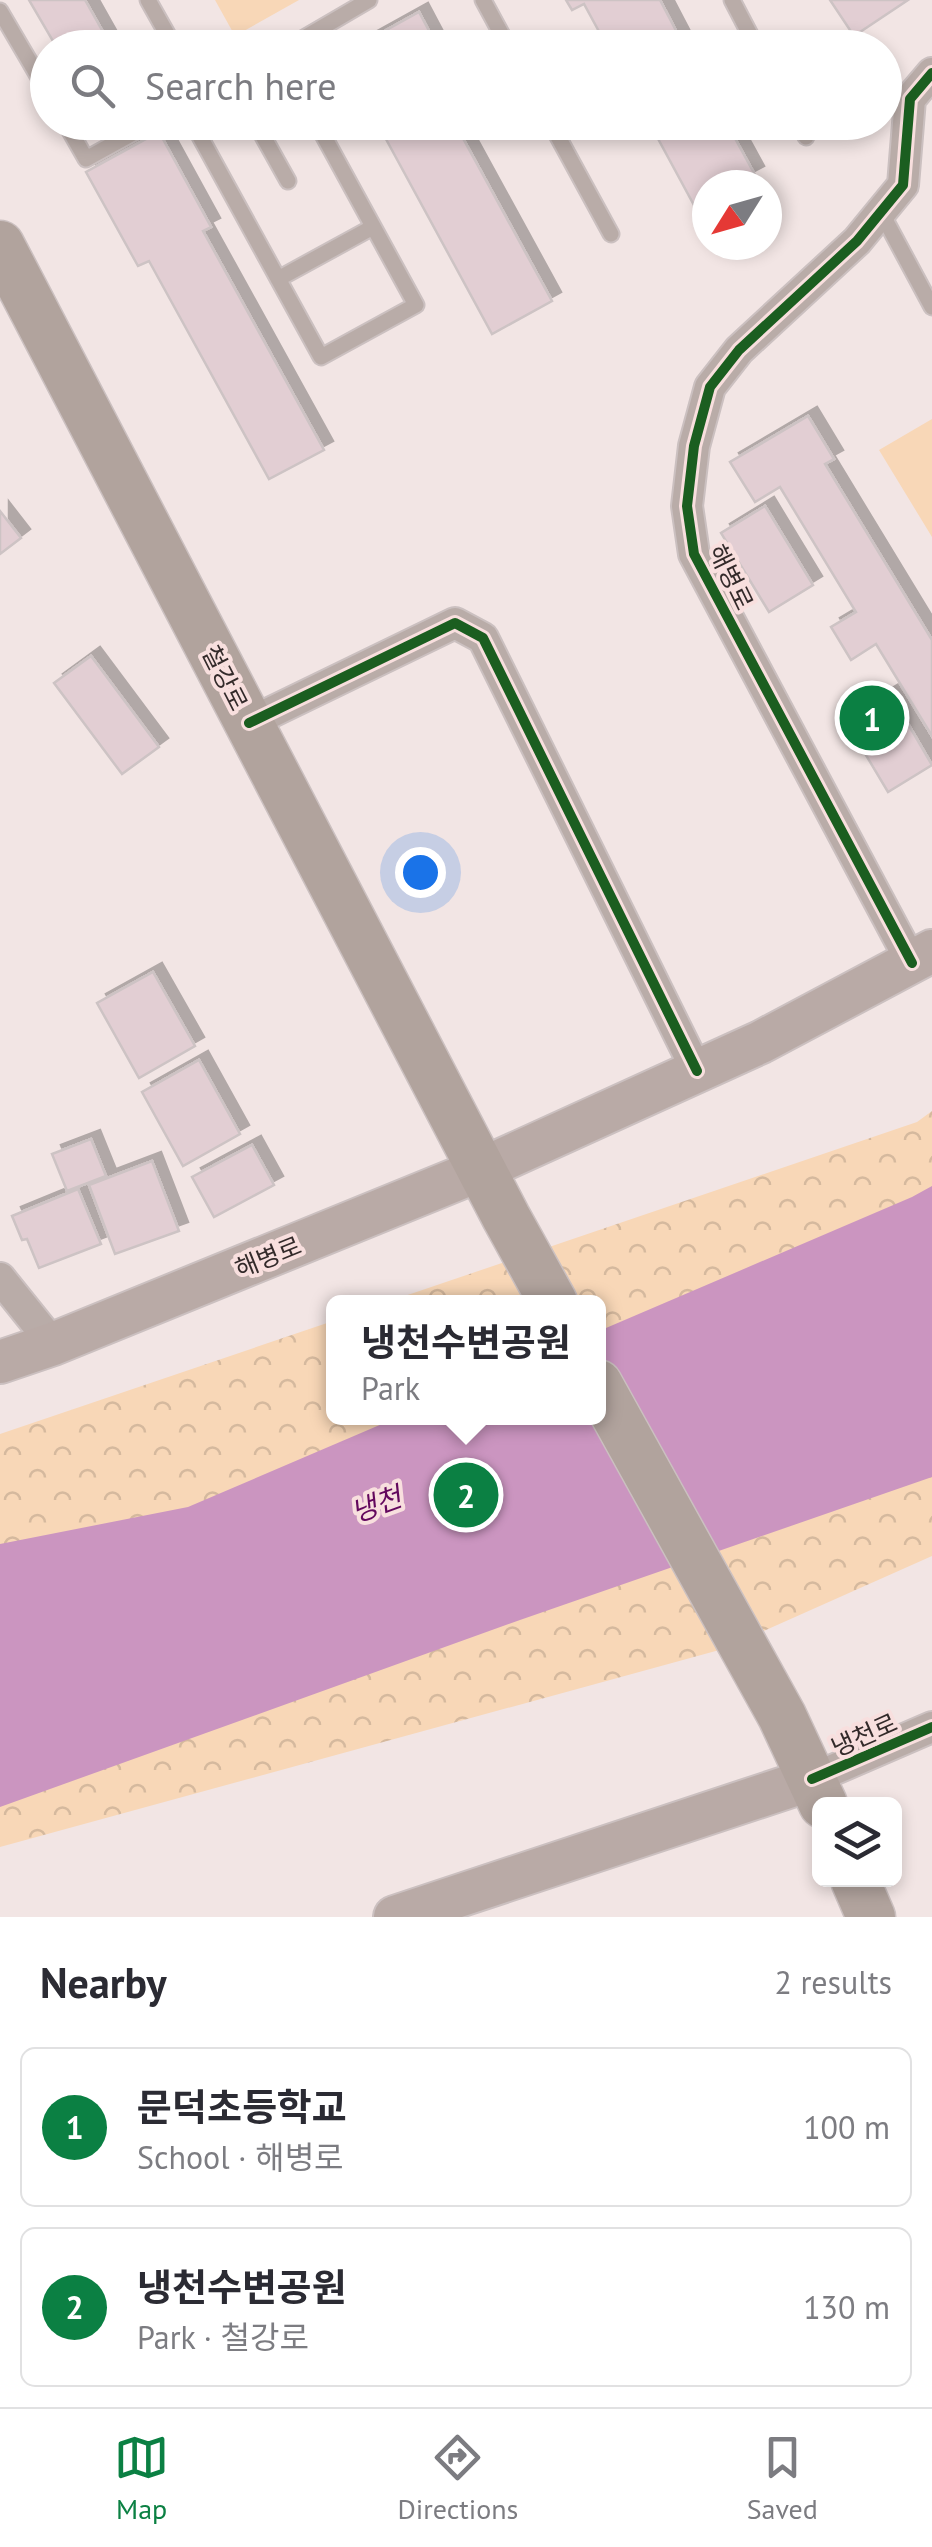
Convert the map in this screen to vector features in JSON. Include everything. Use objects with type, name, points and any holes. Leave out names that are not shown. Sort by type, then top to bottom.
[{"type":"main road","name":"철강로","points":[[0,244],[549,1295]]},
{"type":"main road","name":"해병로","points":[[0,1362],[482,1169],[760,1042],[922,957]]},
{"type":"main road","points":[[606,1398],[782,1716],[818,1792]]},
{"type":"main road","name":"냉천로","points":[[395,1917],[818,1792]]},
{"type":"main road","points":[[858,1887],[871,1917]]},
{"type":"street","name":"해병로","points":[[922,957],[694,554],[687,506],[694,446],[710,387],[738,350],[857,241],[903,185],[910,98],[932,73]]},
{"type":"street","points":[[249,723],[455,622],[483,638],[697,1071]]},
{"type":"street","points":[[0,1278],[53,1344]]},
{"type":"street","name":"냉천로","points":[[818,1792],[932,1727]]},
{"type":"lane","points":[[148,0],[165,30]]},
{"type":"lane","points":[[318,30],[370,0]]},
{"type":"lane","points":[[484,0],[500,30]]},
{"type":"lane","points":[[732,0],[748,30]]},
{"type":"lane","points":[[0,11],[30,62]]},
{"type":"lane","points":[[76,140],[86,158],[120,140]]},
{"type":"lane","points":[[202,140],[320,357],[416,305],[326,140]]},
{"type":"lane","points":[[265,140],[288,182]]},
{"type":"lane","points":[[560,140],[612,234]]},
{"type":"lane","points":[[881,212],[932,306]]},
{"type":"lane","points":[[278,279],[373,227]]},
{"type":"green space","points":[[215,0],[299,0],[246,30],[232,30]]},
{"type":"green space","points":[[932,419],[932,537],[879,450]]},
{"type":"green space","points":[[932,1111],[932,1556],[723,1649],[0,1847],[0,1434],[326,1323],[326,1425],[606,1425],[606,1295],[408,1295],[917,1122]]},
{"type":"water","name":"냉천","points":[[932,1186],[932,1477],[0,1807],[0,1544],[188,1507],[380,1425],[606,1425],[606,1328]]},
{"type":"building","points":[[29,0],[85,0],[102,30],[46,30]]},
{"type":"building","points":[[566,0],[660,0],[676,30],[598,30],[584,4],[572,10]]},
{"type":"building","points":[[830,0],[908,0],[863,30],[850,30]]},
{"type":"building","points":[[419,12],[428,30],[386,30]]},
{"type":"building","points":[[144,140],[163,140],[211,227],[203,231],[324,450],[269,479],[149,261],[138,266],[86,172]]},
{"type":"building","points":[[386,140],[464,140],[552,301],[492,334]]},
{"type":"building","points":[[659,140],[736,140],[752,170],[692,170],[692,201]]},
{"type":"building","points":[[808,416],[834,459],[825,464],[932,640],[932,736],[876,644],[851,660],[831,627],[856,612],[780,487],[755,502],[730,462]]},
{"type":"building","points":[[765,506],[813,585],[769,612],[721,533]]},
{"type":"building","points":[[0,511],[21,538],[0,554]]},
{"type":"building","points":[[91,656],[159,747],[122,774],[54,683]]},
{"type":"building","points":[[890,693],[932,765],[888,792],[845,720]]},
{"type":"building","points":[[153,972],[195,1046],[139,1078],[97,1003]]},
{"type":"building","points":[[199,1060],[240,1134],[183,1166],[142,1092]]},
{"type":"building","points":[[91,1139],[106,1176],[67,1191],[52,1154]]},
{"type":"building","points":[[252,1145],[274,1185],[214,1217],[192,1177]]},
{"type":"building","points":[[152,1161],[179,1231],[115,1254],[89,1185]]},
{"type":"building","points":[[78,1189],[101,1244],[39,1268],[12,1216]]},
{"type":"cycle path","points":[[912,963],[694,554],[687,506],[694,446],[710,387],[739,350],[857,241],[903,185],[910,99],[932,73]]},
{"type":"cycle path","points":[[249,723],[455,623],[483,638],[697,1071]]},
{"type":"cycle path","points":[[812,1779],[932,1727]]},
{"type":"place","name":"문덕초등학교","points":[[872,718]]},
{"type":"place","name":"냉천수변공원","points":[[466,1495]]}]
